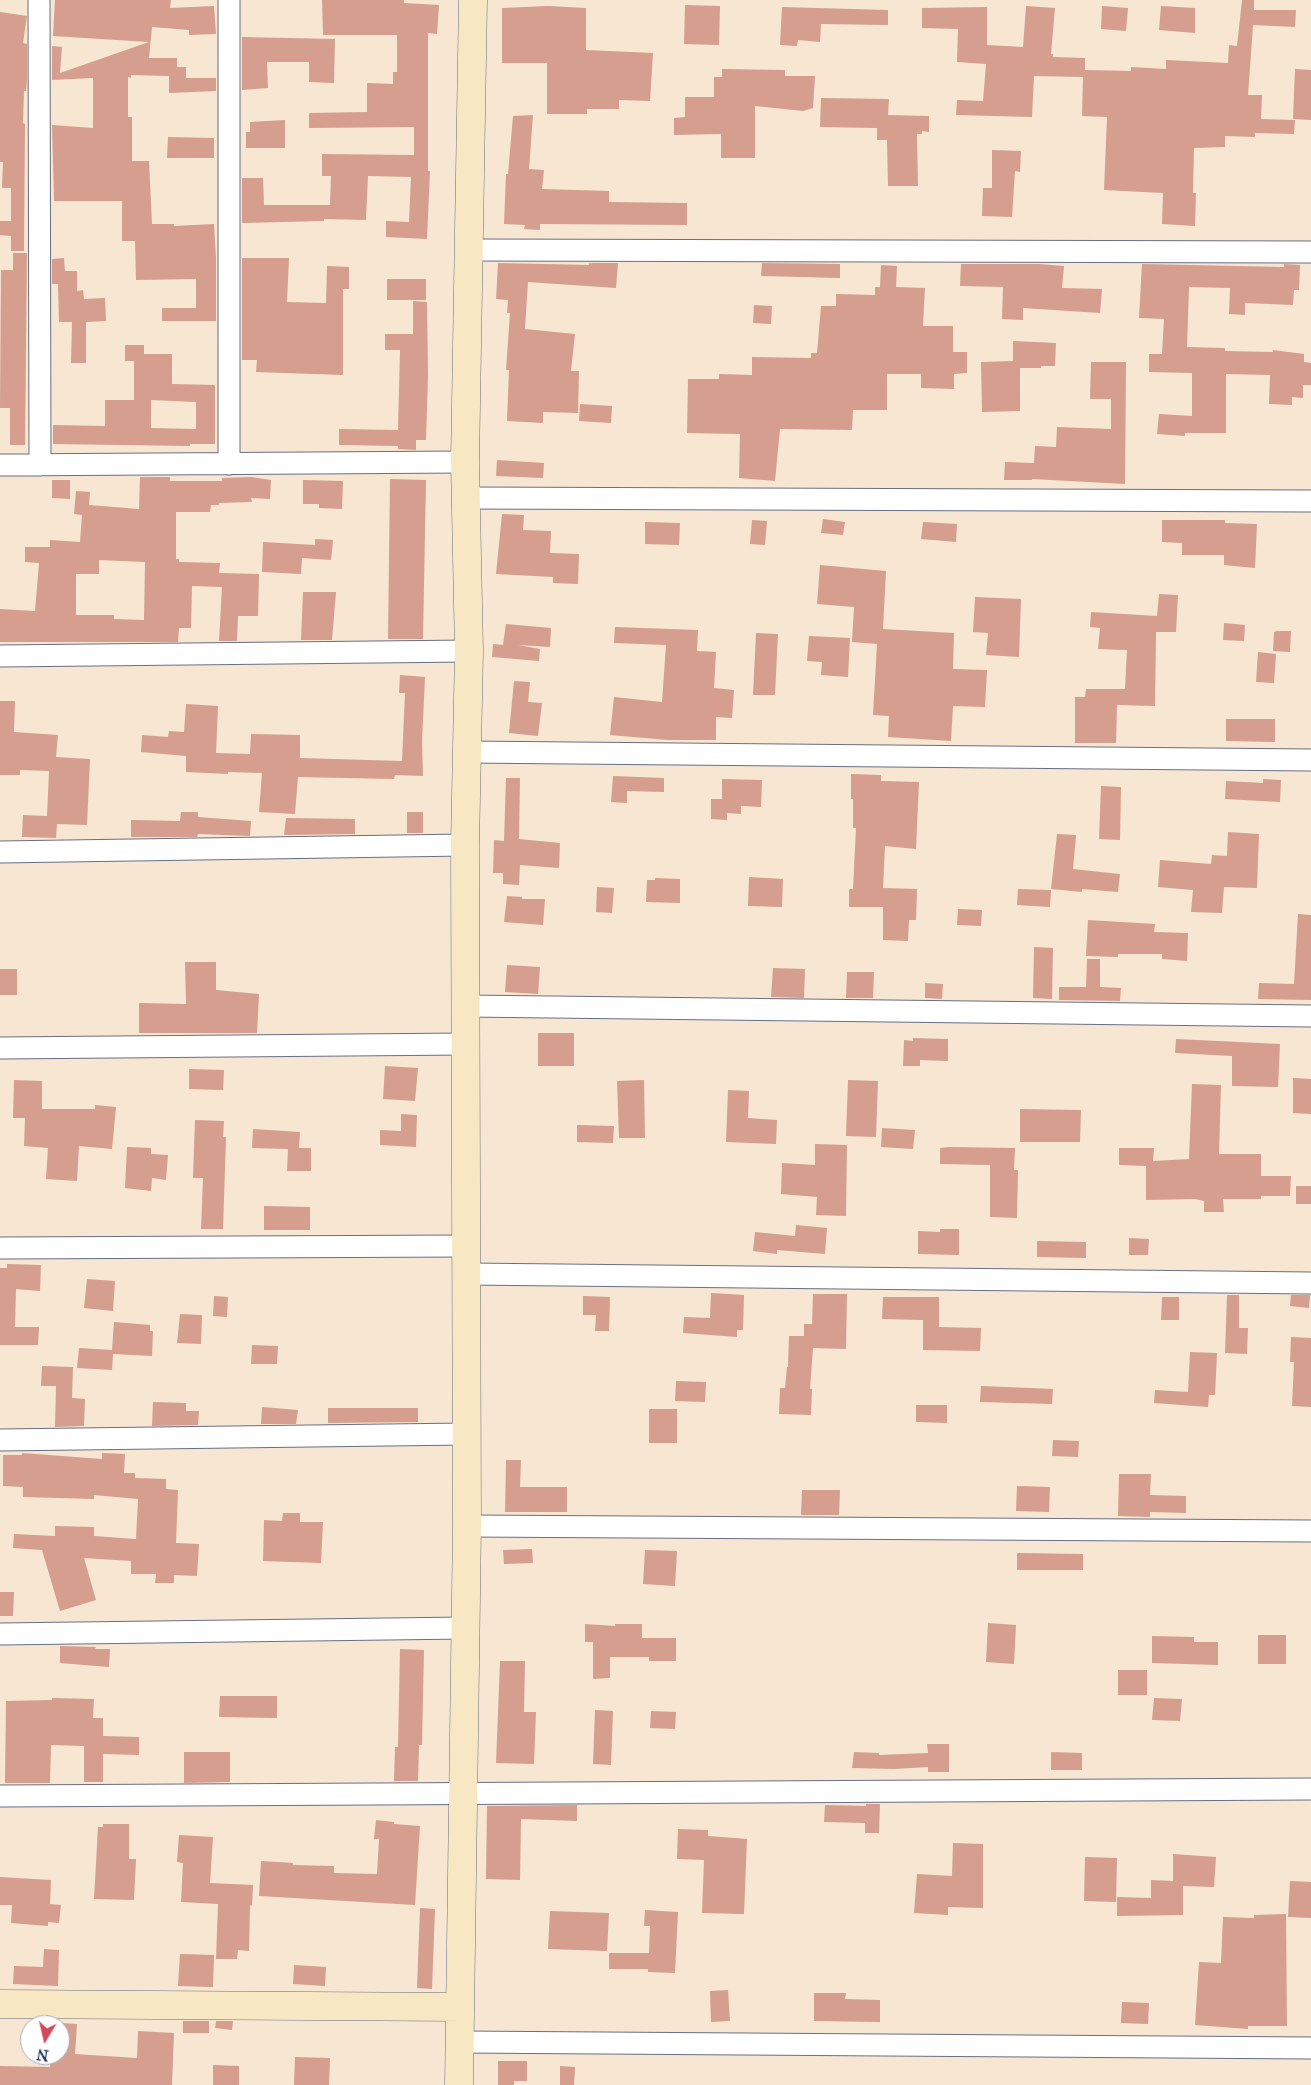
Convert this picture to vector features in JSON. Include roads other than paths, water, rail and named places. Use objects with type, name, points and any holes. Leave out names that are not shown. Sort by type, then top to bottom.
[{"type":"main road","points":[[459,2085],[464,1628],[467,1526],[468,1274],[465,845],[469,651],[464,462],[470,250],[473,0]]},
{"type":"main road","points":[[0,2004],[460,2008]]},
{"type":"street","points":[[39,0],[40,465]]},
{"type":"street","points":[[229,0],[229,464]]},
{"type":"street","points":[[470,250],[1311,252]]},
{"type":"street","points":[[0,465],[464,462]]},
{"type":"street","points":[[466,498],[1311,501]]},
{"type":"street","points":[[0,656],[469,651]]},
{"type":"street","points":[[467,752],[1311,760]]},
{"type":"street","points":[[0,852],[465,845]]},
{"type":"street","points":[[466,1006],[1311,1016]]},
{"type":"street","points":[[0,1048],[465,1044]]},
{"type":"street","points":[[0,1248],[467,1246]]},
{"type":"street","points":[[468,1274],[1311,1284]]},
{"type":"street","points":[[0,1440],[466,1434]]},
{"type":"street","points":[[467,1526],[1311,1531]]},
{"type":"street","points":[[0,1634],[464,1628]]},
{"type":"street","points":[[0,1796],[1311,1789]]},
{"type":"street","points":[[460,2042],[1311,2048]]}]
